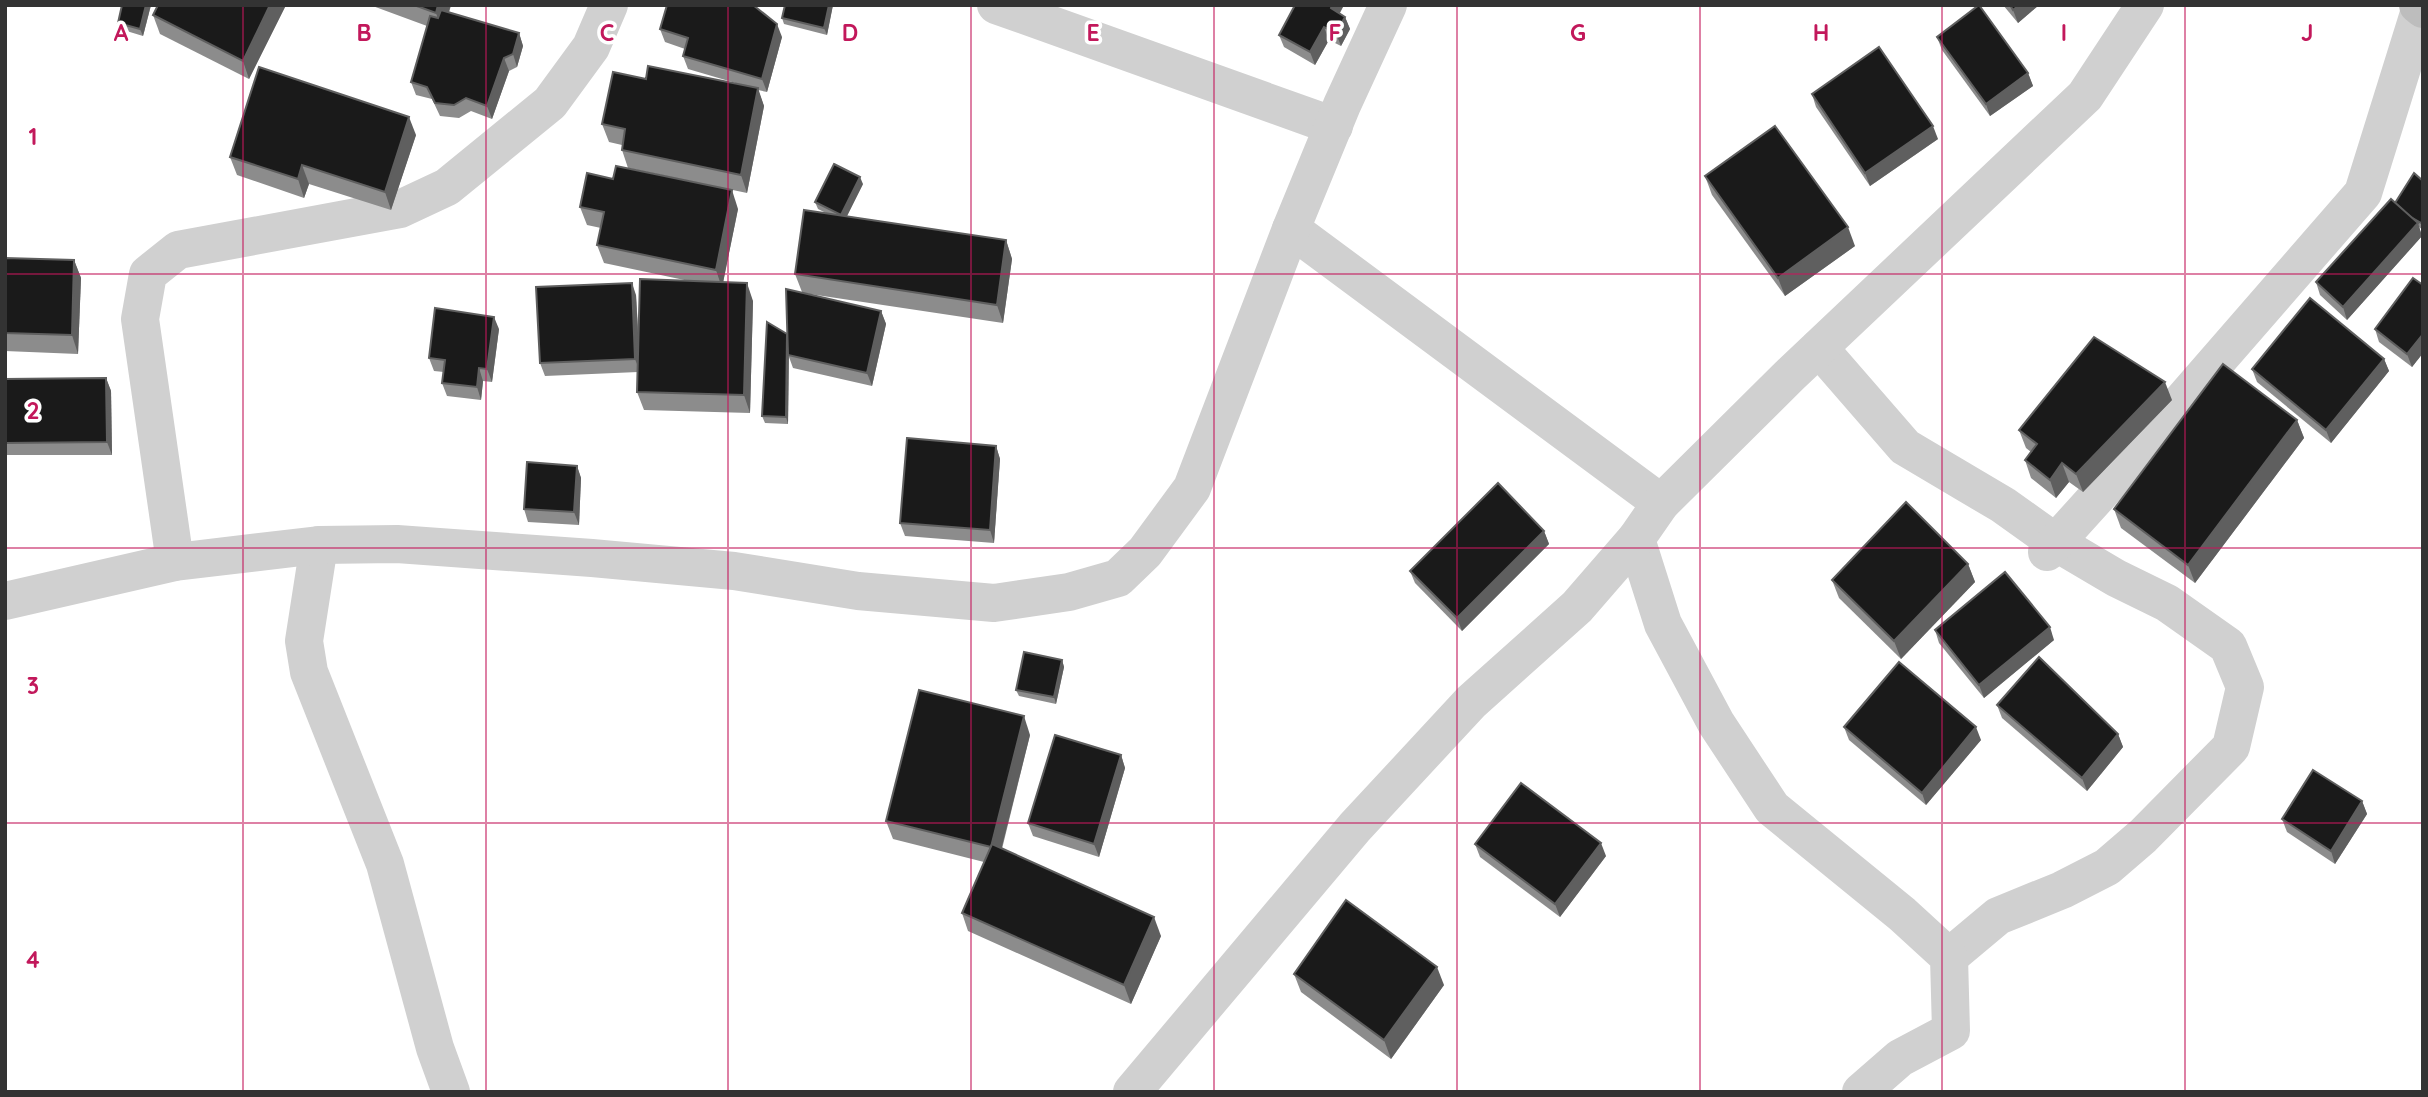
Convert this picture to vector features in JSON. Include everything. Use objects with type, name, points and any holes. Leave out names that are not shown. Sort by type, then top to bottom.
[{"type":"street","points":[[175,562],[140,319],[148,274],[178,250],[400,209],[447,187],[550,103],[591,47],[609,5]]},
{"type":"street","points":[[996,5],[1334,126]]},
{"type":"street","points":[[5,601],[175,562],[319,545],[397,544],[605,559],[734,571],[858,591],[994,603],[1069,592],[1118,578],[1144,552],[1192,488],[1291,229],[1388,5]]},
{"type":"street","points":[[1132,1092],[1355,827],[1471,702],[1577,607],[1636,539],[1661,503],[1819,348],[2084,96],[2145,5]]},
{"type":"street","points":[[2051,547],[2362,193],[2420,7]]},
{"type":"street","points":[[1291,229],[1661,503]]},
{"type":"street","points":[[1819,348],[1905,447],[2003,505],[2051,547],[2167,603],[2228,646],[2245,687],[2231,747],[2178,802],[2107,867],[2062,890],[1998,916],[1949,957]]},
{"type":"street","points":[[1636,539],[1664,625],[1716,723],[1772,808],[1902,914],[1949,957],[1951,1031],[1900,1058],[1861,1092]]},
{"type":"street","points":[[319,545],[304,641],[309,672],[385,864],[431,1036],[451,1092]]},
{"type":"building","points":[[122,5],[146,5],[140,29],[118,23]]},
{"type":"building","points":[[158,5],[270,5],[243,61],[153,15]]},
{"type":"building","points":[[414,5],[438,5],[436,13]]},
{"type":"building","points":[[667,5],[753,5],[777,24],[762,79],[683,56],[688,38],[660,29]]},
{"type":"building","points":[[785,5],[829,5],[824,28],[782,18]]},
{"type":"building","points":[[1295,5],[1332,5],[1331,8],[1345,17],[1336,33],[1324,27],[1310,52],[1279,35]]},
{"type":"building","points":[[1979,5],[2028,73],[1986,104],[1937,37]]},
{"type":"building","points":[[441,10],[519,33],[513,54],[504,58],[487,106],[466,98],[454,105],[435,103],[427,87],[411,82],[430,16],[438,18]]},
{"type":"building","points":[[1879,47],[1933,126],[1865,173],[1812,94]]},
{"type":"building","points":[[648,66],[758,88],[741,175],[622,150],[625,129],[602,124],[613,72],[646,79]]},
{"type":"building","points":[[259,67],[409,117],[385,192],[302,165],[298,179],[230,157]]},
{"type":"building","points":[[1775,126],[1848,227],[1778,278],[1705,176]]},
{"type":"building","points":[[834,164],[860,177],[841,215],[815,202]]},
{"type":"building","points":[[616,166],[732,190],[716,270],[597,245],[604,212],[580,207],[587,173],[613,179]]},
{"type":"building","points":[[2414,173],[2423,181],[2423,224],[2395,203]]},
{"type":"building","points":[[2391,199],[2418,223],[2343,307],[2316,282]]},
{"type":"building","points":[[804,210],[1006,240],[997,305],[795,274]]},
{"type":"building","points":[[5,258],[74,260],[72,335],[5,333]]},
{"type":"building","points":[[2413,278],[2423,285],[2423,334],[2407,354],[2375,329]]},
{"type":"building","points":[[640,279],[747,283],[744,395],[637,392]]},
{"type":"building","points":[[632,283],[635,359],[540,363],[536,287]]},
{"type":"building","points":[[786,289],[881,311],[867,373],[788,355]]},
{"type":"building","points":[[2310,298],[2384,359],[2326,430],[2252,369]]},
{"type":"building","points":[[435,308],[494,317],[487,369],[479,368],[477,387],[442,383],[445,360],[429,358]]},
{"type":"building","points":[[767,322],[787,334],[786,417],[762,416]]},
{"type":"building","points":[[2094,337],[2165,382],[2076,474],[2062,463],[2050,480],[2025,460],[2037,444],[2019,430]]},
{"type":"building","points":[[2223,364],[2297,420],[2188,565],[2114,509]]},
{"type":"building","points":[[106,378],[107,442],[5,443],[5,379]]},
{"type":"building","points":[[907,438],[996,446],[990,530],[900,523]]},
{"type":"building","points":[[527,462],[577,466],[574,512],[524,509]]},
{"type":"building","points":[[1498,483],[1544,531],[1457,618],[1410,571]]},
{"type":"building","points":[[1906,502],[1968,564],[1894,641],[1832,580]]},
{"type":"building","points":[[2005,572],[2050,627],[1979,685],[1935,630]]},
{"type":"building","points":[[1024,652],[1062,660],[1054,697],[1016,690]]},
{"type":"building","points":[[2039,657],[2118,734],[2082,778],[1997,705]]},
{"type":"building","points":[[1899,662],[1976,727],[1922,793],[1844,727]]},
{"type":"building","points":[[919,690],[1024,716],[991,847],[886,821]]},
{"type":"building","points":[[1055,735],[1121,755],[1094,844],[1028,823]]},
{"type":"building","points":[[2313,770],[2362,801],[2331,851],[2282,819]]},
{"type":"building","points":[[1521,783],[1601,843],[1555,904],[1475,844]]},
{"type":"building","points":[[992,844],[1154,917],[1124,985],[962,913]]},
{"type":"building","points":[[1346,900],[1437,967],[1384,1040],[1294,974]]}]
